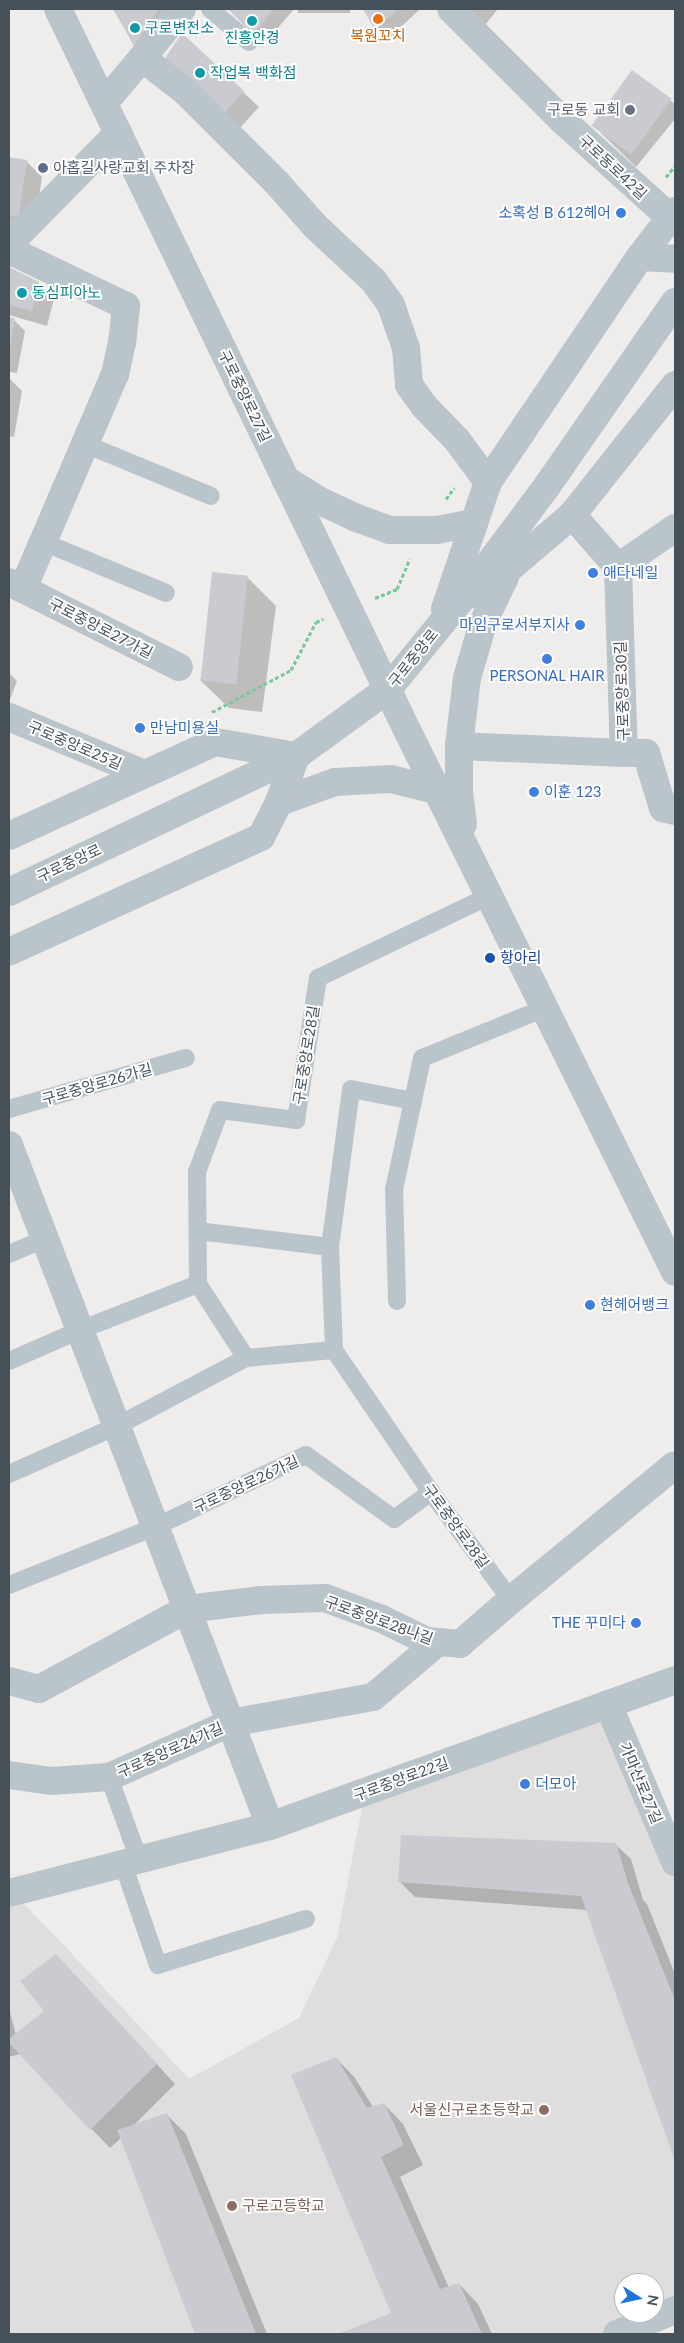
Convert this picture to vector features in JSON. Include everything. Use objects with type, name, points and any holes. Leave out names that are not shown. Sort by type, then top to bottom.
[{"type":"street","name":"구로중앙로27길","points":[[58,9],[388,690]]},
{"type":"street","points":[[104,103],[182,9]]},
{"type":"street","name":"구로동로42길","points":[[451,9],[562,120],[673,217]]},
{"type":"street","points":[[142,58],[186,92],[278,183],[315,226],[373,280],[391,305],[406,348],[409,384],[424,406],[457,440],[488,482]]},
{"type":"street","points":[[9,244],[118,133]]},
{"type":"street","points":[[440,625],[488,482],[640,257],[673,217]]},
{"type":"street","name":"구로중앙로27가길","points":[[9,250],[126,306],[122,342],[115,374],[43,542],[16,585],[179,667]]},
{"type":"street","points":[[640,257],[675,260]]},
{"type":"street","name":"구로중앙로","points":[[9,892],[296,756],[388,690],[476,581],[547,486],[675,302]]},
{"type":"street","points":[[440,625],[507,572],[572,515],[675,385]]},
{"type":"street","points":[[285,479],[328,505],[389,530],[437,530],[474,523]]},
{"type":"street","points":[[572,515],[618,567],[675,528]]},
{"type":"street","name":"구로중앙로30길","points":[[618,567],[624,753],[646,753],[663,808],[675,811]]},
{"type":"street","points":[[466,845],[458,789],[459,746],[467,678],[483,624],[507,572]]},
{"type":"street","points":[[388,690],[675,1272]]},
{"type":"street","name":"구로중앙로25길","points":[[9,717],[142,773]]},
{"type":"street","points":[[9,836],[142,773],[215,742],[296,756],[279,802],[261,837],[9,952]]},
{"type":"street","points":[[459,746],[624,753]]},
{"type":"street","points":[[279,802],[335,782],[391,779],[439,791]]},
{"type":"street","points":[[9,1145],[270,1826]]},
{"type":"street","name":"구로중앙로28나길","points":[[9,1681],[39,1689],[187,1609],[260,1600],[325,1598],[382,1619],[427,1641],[460,1644],[675,1465]]},
{"type":"street","points":[[230,1723],[373,1697],[438,1642]]},
{"type":"street","name":"구로중앙로22길","points":[[9,1893],[270,1826],[675,1680]]},
{"type":"street","name":"가마산로27길","points":[[608,1704],[675,1862]]},
{"type":"street","name":"구로중앙로24가길","points":[[9,1775],[51,1781],[109,1777],[230,1723]]},
{"type":"street","points":[[617,2334],[675,2310]]},
{"type":"lane","points":[[210,9],[249,42]]},
{"type":"lane","points":[[86,444],[211,496]]},
{"type":"lane","points":[[43,542],[166,593]]},
{"type":"lane","name":"구로중앙로28길","points":[[198,1284],[197,1172],[220,1110],[296,1120],[318,978],[489,896]]},
{"type":"lane","points":[[397,1301],[394,1190],[422,1058],[545,1008]]},
{"type":"lane","name":"구로중앙로26가길","points":[[9,1109],[186,1058]]},
{"type":"lane","points":[[9,1474],[117,1426],[246,1358],[334,1350],[330,1246],[351,1088],[413,1101]]},
{"type":"lane","points":[[198,1231],[330,1246]]},
{"type":"lane","points":[[9,1254],[45,1239]]},
{"type":"lane","points":[[9,1361],[80,1330],[198,1284],[246,1358]]},
{"type":"lane","name":"구로중앙로28길","points":[[334,1350],[431,1492],[511,1600]]},
{"type":"lane","name":"구로중앙로26가길","points":[[9,1585],[155,1527],[306,1455],[394,1519],[431,1492]]},
{"type":"lane","name":"구로중앙로24가길","points":[[109,1777],[131,1862]]},
{"type":"lane","points":[[131,1862],[158,1965],[306,1918]]},
{"type":"shaded area","points":[[608,1704],[675,1862],[675,2310],[664,2315],[664,2273],[614,2273],[614,2323],[644,2323],[617,2334],[9,2334],[9,1893],[12,1892],[58,1939],[189,2079],[299,2018],[337,1938],[365,1792]]},
{"type":"building","name":"구로변전소","points":[[113,9],[159,9],[134,46]]},
{"type":"building","name":"진흥안경","points":[[228,9],[274,9],[253,34]]},
{"type":"building","name":"복원꼬치","points":[[363,9],[398,9],[375,30]]},
{"type":"building","name":"작업복 백화점","points":[[182,33],[244,91],[223,115],[161,64]]},
{"type":"building","name":"구로동 교회","points":[[632,70],[672,99],[631,155],[591,126]]},
{"type":"building","points":[[9,157],[27,160],[19,215],[9,217]]},
{"type":"building","name":"동심피아노","points":[[9,267],[39,282],[32,311],[9,305]]},
{"type":"building","points":[[9,317],[15,319],[10,347],[9,347]]},
{"type":"building","points":[[212,572],[248,576],[236,684],[201,680]]},
{"type":"building","points":[[401,1835],[616,1843],[628,1883],[675,2000],[675,2161],[581,1896],[398,1882]]},
{"type":"building","points":[[56,1954],[157,2064],[90,2130],[9,2043],[9,2039],[44,2011],[20,1981]]},
{"type":"building","points":[[336,2057],[367,2108],[384,2103],[404,2145],[381,2157],[440,2289],[459,2283],[482,2334],[338,2334],[391,2313],[291,2075]]},
{"type":"building","points":[[167,2113],[256,2334],[195,2334],[117,2130]]},
{"type":"place","name":"복원꼬치","points":[[378,19]]},
{"type":"place","name":"진흥안경","points":[[252,21]]},
{"type":"place","name":"구로변전소","points":[[135,28]]},
{"type":"place","name":"작업복 백화점","points":[[200,73]]},
{"type":"place","name":"구로동 교회","points":[[630,110]]},
{"type":"place","name":"아홉길사랑교회 주차장","points":[[43,168]]},
{"type":"place","name":"소혹성 B 612헤어","points":[[621,213]]},
{"type":"place","name":"동심피아노","points":[[22,293]]},
{"type":"place","name":"애다네일","points":[[593,573]]},
{"type":"place","name":"마임구로서부지사","points":[[580,625]]},
{"type":"place","name":"PERSONAL HAIR","points":[[547,659]]},
{"type":"place","name":"만남미용실","points":[[140,728]]},
{"type":"place","name":"이훈 123","points":[[534,792]]},
{"type":"place","name":"항아리","points":[[490,958]]},
{"type":"place","name":"현헤어뱅크","points":[[590,1305]]},
{"type":"place","name":"THE 꾸미다","points":[[636,1623]]},
{"type":"place","name":"더모아","points":[[525,1784]]},
{"type":"place","name":"서울신구로초등학교","points":[[544,2110]]},
{"type":"place","name":"구로고등학교","points":[[232,2206]]}]
